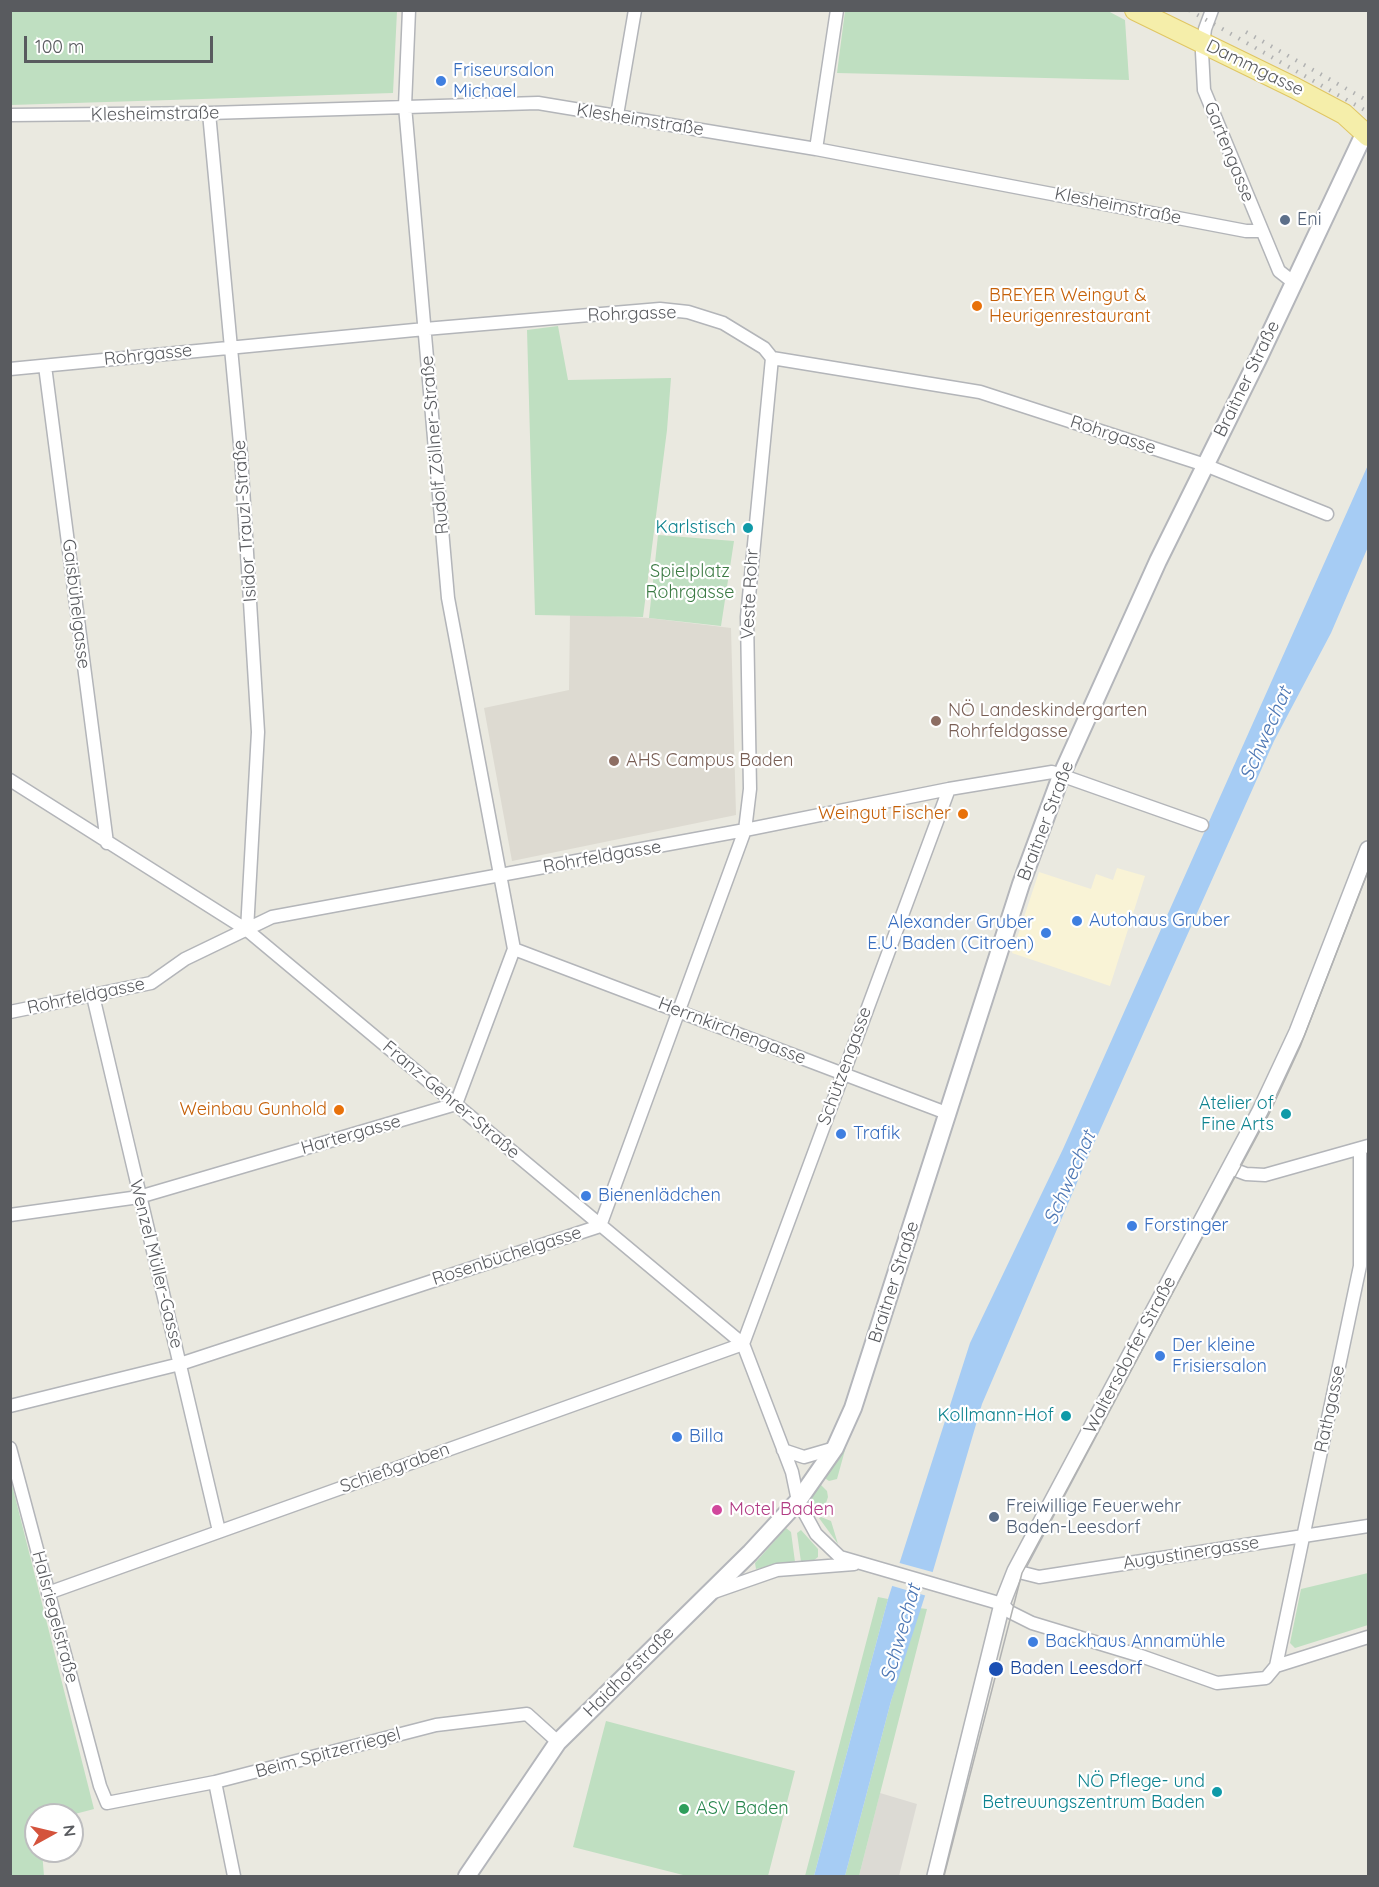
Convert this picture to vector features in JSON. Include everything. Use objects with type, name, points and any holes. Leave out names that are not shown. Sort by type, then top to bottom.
[{"type":"main road","name":"Dammgasse","points":[[1135,10],[1334,109],[1367,130]]},
{"type":"main road","name":"Braitner Straße","points":[[706,1595],[750,1553],[798,1501],[835,1448],[853,1408],[1021,884],[1061,776],[1205,465],[1367,130]]},
{"type":"main road","name":"Haidhofstraße","points":[[467,1876],[558,1742],[706,1595]]},
{"type":"street","name":"Rudolf Zöllner-Straße","points":[[409,10],[405,106],[448,598],[502,875]]},
{"type":"street","points":[[617,115],[635,10]]},
{"type":"street","points":[[816,149],[837,10]]},
{"type":"street","name":"Gartengasse","points":[[1212,10],[1205,28],[1203,43],[1201,70],[1204,90],[1260,231],[1279,271],[1293,282]]},
{"type":"street","name":"Klesheimstraße","points":[[10,115],[209,113],[538,103],[816,149],[1246,231],[1260,231]]},
{"type":"street","name":"Isidor Trauzl-Straße","points":[[209,113],[241,455],[258,732],[247,930]]},
{"type":"street","name":"Rohrgasse","points":[[10,369],[660,309],[688,312],[723,323],[764,348],[772,358],[980,392],[1205,465],[1327,514]]},
{"type":"street","name":"Veste Rohr","points":[[745,830],[750,780],[747,617],[772,358]]},
{"type":"street","name":"Gaisbühelgasse","points":[[45,366],[107,843]]},
{"type":"street","name":"Rohrfeldgasse","points":[[10,1012],[151,983],[185,960],[272,917],[745,830],[949,789],[1052,772],[1202,825]]},
{"type":"street","name":"Franz-Gehrer-Straße","points":[[10,780],[247,930],[743,1344],[783,1450],[798,1501],[807,1520],[826,1547],[855,1564]]},
{"type":"street","name":"Schützengasse","points":[[743,1344],[949,789]]},
{"type":"street","name":"Rosenbüchelgasse","points":[[10,1406],[180,1364],[600,1226],[681,1011],[745,830]]},
{"type":"street","name":"Waltersdorfer Straße","points":[[935,1876],[1002,1604],[1015,1570],[1265,1102],[1297,1032],[1368,849]]},
{"type":"street","points":[[456,1104],[514,950],[502,875]]},
{"type":"street","name":"Herrnkirchengasse","points":[[514,950],[681,1011],[949,1114]]},
{"type":"street","name":"Wenzel Müller-Gasse","points":[[93,996],[219,1531]]},
{"type":"street","name":"Hartergasse","points":[[10,1215],[139,1197],[456,1104]]},
{"type":"street","points":[[1230,1168],[1246,1174],[1265,1175],[1364,1148]]},
{"type":"street","name":"Rathgasse","points":[[1276,1666],[1360,1266],[1364,1148]]},
{"type":"street","name":"Schießgraben","points":[[48,1593],[743,1344]]},
{"type":"street","name":"Halsriegelstraße","points":[[10,1448],[100,1786]]},
{"type":"street","points":[[783,1450],[804,1457],[835,1448]]},
{"type":"street","name":"Augustinergasse","points":[[1015,1570],[1039,1576],[1368,1526]]},
{"type":"street","points":[[855,1564],[1002,1604],[1010,1612],[1032,1623],[1141,1656],[1217,1683],[1266,1678],[1276,1666],[1368,1637]]},
{"type":"street","name":"Haidhofstraße","points":[[706,1595],[777,1570],[855,1564]]},
{"type":"street","name":"Beim Spitzerriegel","points":[[100,1786],[107,1803],[215,1782],[436,1725],[527,1714],[558,1742]]},
{"type":"street","points":[[215,1782],[234,1876]]},
{"type":"shaded area","name":"AHS Campus Baden","points":[[570,614],[649,618],[731,628],[736,815],[512,861],[484,708],[569,690]]},
{"type":"shaded area","name":"Autohaus Gruber","points":[[1117,868],[1145,876],[1110,986],[1012,953],[1039,872],[1091,889],[1096,874],[1113,880]]},
{"type":"shaded area","points":[[880,1793],[917,1804],[899,1876],[859,1876]]},
{"type":"green space","points":[[1106,10],[1125,20],[1129,80],[837,73],[845,11]]},
{"type":"green space","points":[[10,11],[397,11],[393,93],[11,105]]},
{"type":"green space","points":[[558,326],[568,380],[671,378],[667,430],[643,617],[535,615],[527,330]]},
{"type":"green space","name":"Spielplatz Rohrgasse","points":[[658,535],[734,541],[721,626],[649,618]]},
{"type":"green space","points":[[850,1432],[837,1479],[829,1481],[823,1477]]},
{"type":"green space","points":[[11,1481],[94,1809],[84,1812],[84,1803],[24,1803],[24,1863],[43,1863],[44,1876],[11,1876]]},
{"type":"green space","points":[[819,1483],[827,1491],[828,1497],[825,1506],[816,1511],[812,1498]]},
{"type":"green space","points":[[819,1518],[831,1521],[838,1544]]},
{"type":"green space","points":[[786,1528],[791,1532],[795,1562],[756,1569],[755,1563]]},
{"type":"green space","points":[[801,1530],[818,1549],[818,1557],[813,1561],[801,1562],[797,1533]]},
{"type":"green space","points":[[1368,1573],[1368,1625],[1295,1648],[1290,1643],[1301,1589]]},
{"type":"green space","points":[[878,1597],[888,1599],[814,1876],[805,1876]]},
{"type":"green space","points":[[919,1608],[927,1609],[859,1876],[845,1876],[891,1701]]},
{"type":"green space","name":"ASV Baden","points":[[606,1721],[795,1771],[768,1876],[687,1876],[573,1847]]},
{"type":"water","name":"Schwechat","points":[[1368,465],[1368,547],[1331,633],[1274,741],[1088,1157],[982,1404],[933,1571],[891,1701],[845,1876],[814,1876],[888,1599],[970,1343],[1063,1149]]},
{"type":"pier","points":[[896,1562],[936,1573],[927,1596],[889,1585]]},
{"type":"tram line","points":[[944,1876],[1022,1573],[1270,1112],[1300,1047],[1368,871]]},
{"type":"railway","points":[[1189,10],[1368,112]]},
{"type":"railway","points":[[1246,32],[1368,101]]},
{"type":"place","name":"Friseursalon Michael","points":[[441,81]]},
{"type":"place","name":"Eni","points":[[1285,220]]},
{"type":"place","name":"BREYER Weingut & Heurigenrestaurant","points":[[977,306]]},
{"type":"place","name":"Karlstisch","points":[[748,528]]},
{"type":"place","name":"NÖ Landeskindergarten Rohrfeldgasse","points":[[936,721]]},
{"type":"place","name":"AHS Campus Baden","points":[[614,761]]},
{"type":"place","name":"Weingut Fischer","points":[[963,814]]},
{"type":"place","name":"Autohaus Gruber","points":[[1077,921]]},
{"type":"place","name":"Alexander Gruber E.U. Baden (Citroen)","points":[[1046,933]]},
{"type":"place","name":"Weinbau Gunhold","points":[[339,1110]]},
{"type":"place","name":"Atelier of Fine Arts","points":[[1286,1114]]},
{"type":"place","name":"Trafik","points":[[841,1134]]},
{"type":"place","name":"Bienenlädchen","points":[[586,1196]]},
{"type":"place","name":"Forstinger","points":[[1132,1226]]},
{"type":"place","name":"Der kleine Frisiersalon","points":[[1160,1356]]},
{"type":"place","name":"Kollmann-Hof","points":[[1066,1416]]},
{"type":"place","name":"Billa","points":[[677,1437]]},
{"type":"place","name":"Motel Baden","points":[[717,1510]]},
{"type":"place","name":"Freiwillige Feuerwehr Baden-Leesdorf","points":[[994,1517]]},
{"type":"place","name":"Backhaus Annamühle","points":[[1033,1642]]},
{"type":"place","name":"Baden Leesdorf","points":[[996,1669]]},
{"type":"place","name":"NÖ Pflege- und Betreuungszentrum Baden","points":[[1217,1792]]},
{"type":"place","name":"ASV Baden","points":[[684,1809]]}]
